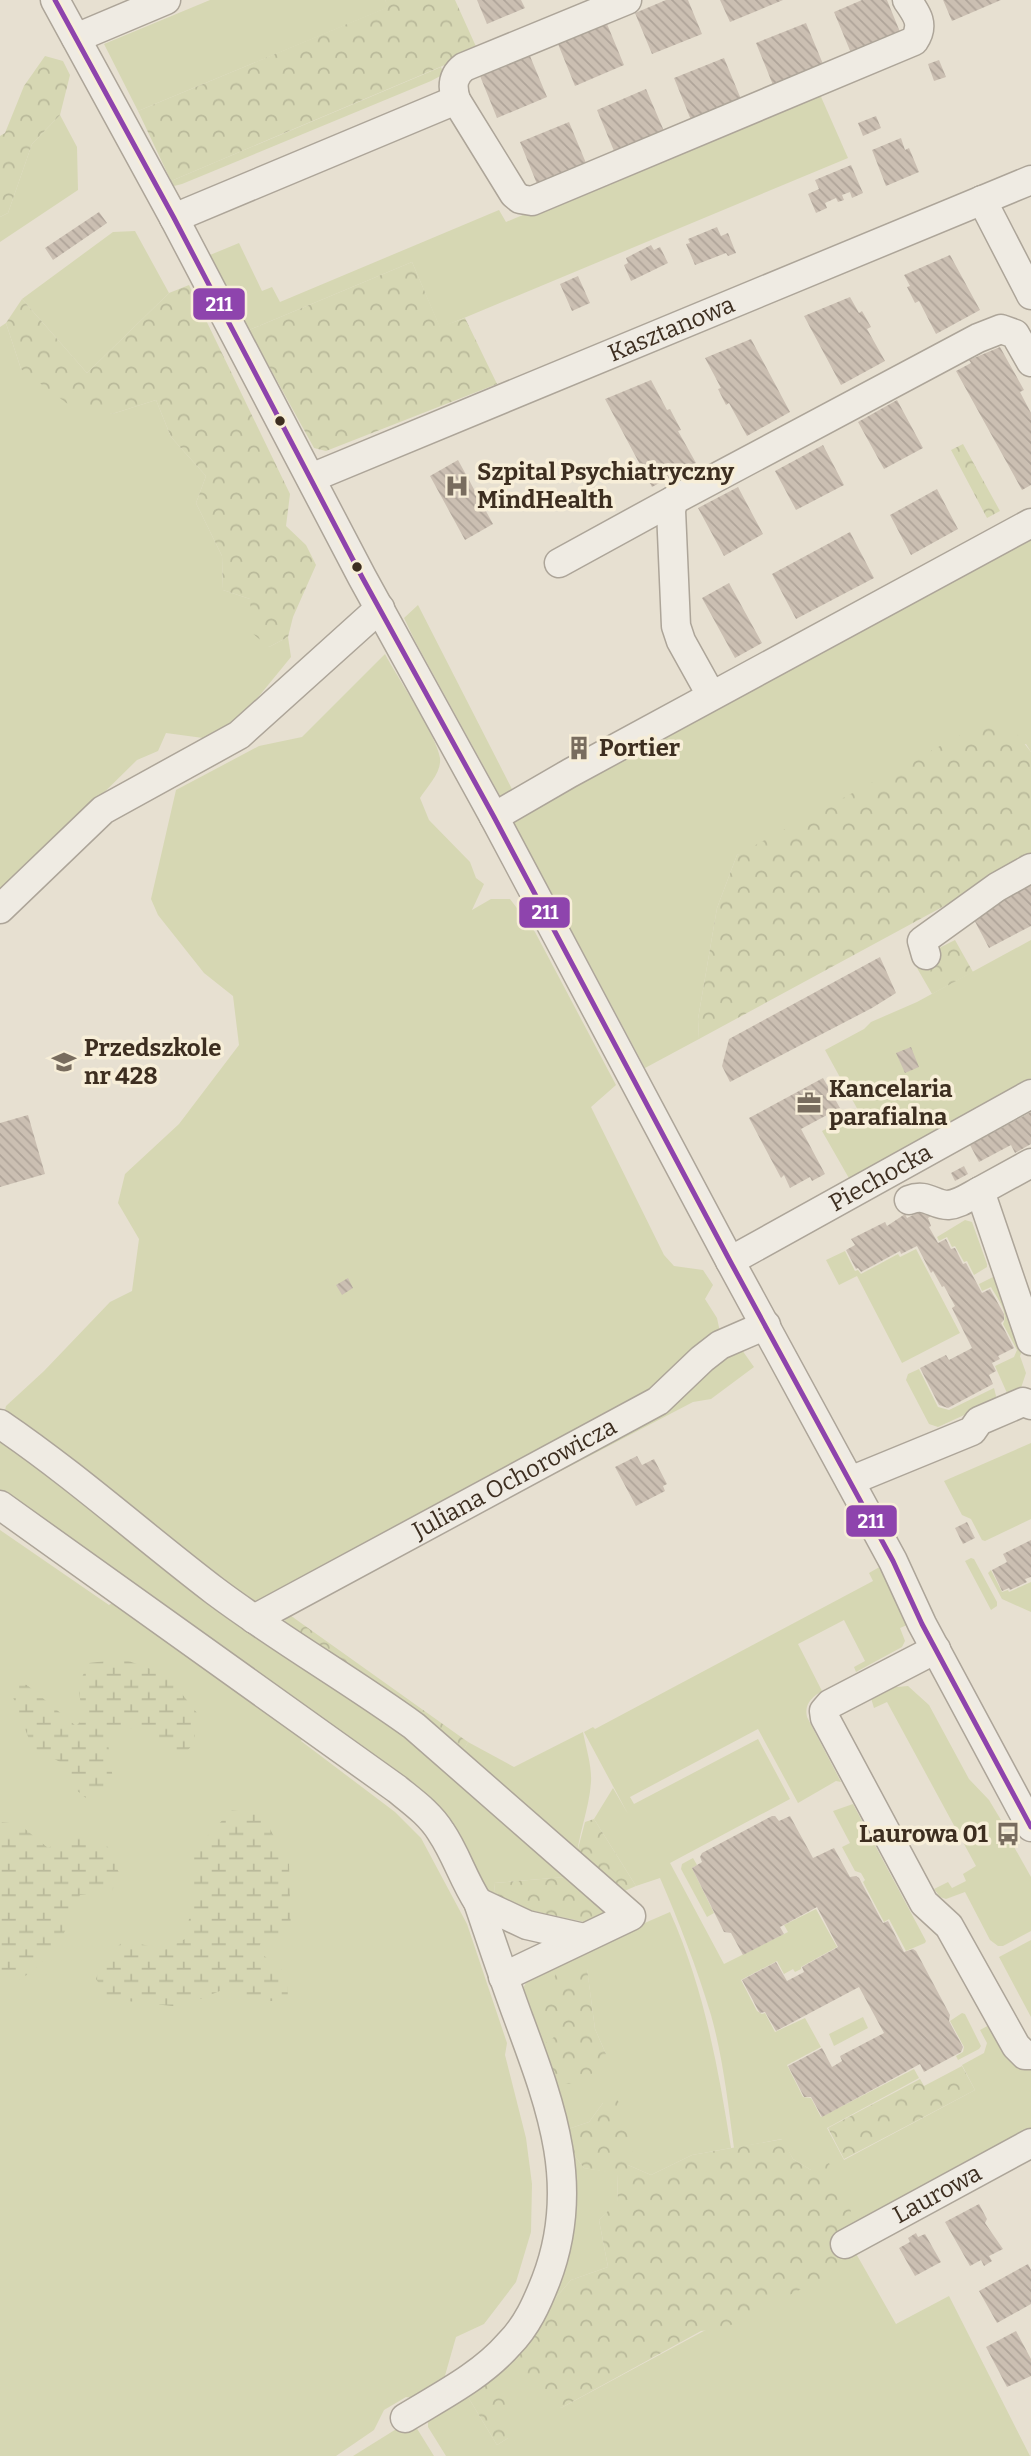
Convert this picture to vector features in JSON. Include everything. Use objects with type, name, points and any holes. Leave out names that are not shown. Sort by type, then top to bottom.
[{"type":"street","points":[[55,0],[893,1561],[936,1649],[1031,1827]]},
{"type":"street","points":[[76,38],[166,0]]},
{"type":"street","points":[[627,0],[464,67],[454,78],[453,91],[456,100],[513,194],[520,199],[532,201],[914,41],[920,28],[919,17],[907,0]]},
{"type":"street","points":[[174,218],[456,100]]},
{"type":"street","name":"Kasztanowa","points":[[312,478],[1031,180]]},
{"type":"street","points":[[982,200],[1031,295]]},
{"type":"street","points":[[559,563],[978,338],[1001,329],[1015,334],[1031,362]]},
{"type":"street","points":[[674,500],[671,510],[676,626],[681,642],[711,695]]},
{"type":"street","points":[[495,817],[711,695],[1031,523]]},
{"type":"street","points":[[0,909],[103,810],[239,735],[380,608]]},
{"type":"street","points":[[926,955],[922,941],[997,887],[1031,868]]},
{"type":"street","name":"Piechocka","points":[[730,1261],[1031,1094]]},
{"type":"street","points":[[909,1200],[918,1197],[945,1205],[957,1203],[1031,1163]]},
{"type":"street","points":[[980,1191],[1031,1341]]},
{"type":"street","name":"Juliana Ochorowicza","points":[[254,1619],[658,1401],[720,1345],[766,1325]]},
{"type":"street","points":[[850,1481],[972,1431],[979,1421],[1023,1402],[1031,1405]]},
{"type":"street","points":[[972,1431],[986,1437],[1028,1418],[1031,1410]]},
{"type":"street","points":[[0,1424],[39,1450],[254,1619],[414,1726],[631,1916],[503,1977]]},
{"type":"street","points":[[0,1505],[397,1789],[428,1814],[441,1830],[465,1882],[478,1902],[545,2090],[558,2139],[563,2190],[557,2244],[537,2303],[511,2343],[469,2378],[405,2418]]},
{"type":"street","points":[[936,1649],[830,1704],[824,1711],[825,1718],[924,1903],[949,1926],[1016,2046],[1025,2055],[1031,2055]]},
{"type":"street","points":[[478,1902],[527,1925],[584,1938]]},
{"type":"street","name":"Laurowa","points":[[845,2244],[1031,2143]]},
{"type":"green space","points":[[210,0],[385,0],[389,7],[138,111],[104,44]]},
{"type":"green space","points":[[385,0],[455,0],[478,51],[171,181],[138,111],[388,7]]},
{"type":"green space","points":[[45,56],[63,61],[70,75],[60,115],[32,144],[8,213],[0,217],[0,136],[5,133],[24,86]]},
{"type":"green space","points":[[441,67],[444,74],[431,81],[182,184],[174,186],[171,181]]},
{"type":"green space","points":[[818,90],[848,158],[440,328],[412,262],[249,330],[210,255],[239,243],[262,291],[272,287],[280,302],[499,210],[506,222]]},
{"type":"green space","points":[[60,115],[77,147],[78,190],[0,242],[0,217],[8,213],[32,144]]},
{"type":"green space","points":[[135,231],[169,293],[87,373],[22,299],[113,232]]},
{"type":"green space","points":[[412,262],[440,327],[465,318],[497,384],[326,451],[314,448],[249,330]]},
{"type":"green space","points":[[189,285],[290,494],[286,526],[306,545],[316,565],[293,617],[288,637],[269,647],[252,633],[250,599],[223,590],[222,556],[196,503],[206,476],[171,437],[156,400],[112,414],[69,405],[21,369],[6,323],[22,299],[87,373],[169,293]]},
{"type":"green space","points":[[6,323],[21,369],[112,414],[156,400],[171,437],[206,476],[196,503],[222,556],[223,590],[250,599],[269,647],[288,637],[291,657],[242,717],[203,738],[166,733],[158,751],[137,760],[0,895],[0,327]]},
{"type":"green space","points":[[963,444],[1000,511],[987,518],[951,450]]},
{"type":"green space","points":[[1031,536],[1031,752],[1026,744],[737,855],[717,908],[698,1019],[699,1039],[645,1068],[514,823],[520,809]]},
{"type":"green space","points":[[418,605],[515,795],[500,796],[415,641],[404,618]]},
{"type":"green space","points":[[385,654],[424,721],[440,758],[436,774],[420,798],[429,820],[470,862],[476,878],[484,884],[472,910],[491,899],[510,899],[535,932],[616,1085],[591,1107],[664,1255],[674,1266],[703,1270],[713,1285],[705,1299],[717,1318],[720,1332],[669,1381],[388,1536],[233,1612],[460,1757],[468,1742],[514,1767],[583,1732],[591,1782],[577,1853],[577,1876],[494,1883],[496,1903],[479,1886],[444,1817],[0,1491],[0,1432],[6,1406],[44,1371],[110,1302],[132,1291],[139,1239],[118,1203],[125,1174],[179,1124],[239,1045],[233,996],[204,973],[158,915],[151,899],[176,790],[259,746],[302,737]]},
{"type":"green space","points":[[994,717],[1009,724],[1031,752],[1031,859],[699,1039],[698,1019],[717,908],[737,855]]},
{"type":"green space","points":[[955,940],[973,972],[932,994],[917,968],[936,957],[939,948]]},
{"type":"green space","points":[[1031,940],[1031,1078],[935,1130],[940,1140],[854,1187],[822,1131],[859,1112],[825,1050],[864,1029],[871,1022],[917,1002]]},
{"type":"green space","points":[[965,1220],[972,1222],[987,1264],[987,1267],[974,1275],[967,1261],[964,1262],[947,1237],[939,1241],[937,1237]]},
{"type":"green space","points":[[916,1249],[960,1333],[902,1363],[857,1276],[839,1285],[826,1260],[845,1251],[855,1271],[858,1270],[861,1274],[898,1254],[900,1257]]},
{"type":"green space","points":[[993,1277],[1000,1280],[1024,1347],[1020,1356],[1026,1373],[1020,1391],[1011,1395],[1007,1393],[995,1366],[1014,1357],[1017,1350],[1003,1324],[1004,1315],[999,1300],[991,1287],[982,1291],[979,1284]]},
{"type":"green space","points":[[742,1350],[754,1367],[711,1399],[693,1402],[557,1473],[559,1465],[712,1362]]},
{"type":"green space","points":[[919,1369],[938,1407],[949,1410],[994,1388],[997,1400],[938,1427],[929,1424],[906,1380],[908,1374]]},
{"type":"green space","points":[[1031,1443],[1031,1519],[985,1541],[982,1540],[971,1519],[962,1515],[944,1481]]},
{"type":"green space","points":[[0,1530],[109,1605],[116,1600],[306,1733],[301,1741],[395,1812],[421,1838],[467,1924],[507,2043],[505,2055],[526,2138],[532,2184],[531,2232],[516,2282],[484,2324],[456,2337],[442,2386],[421,2399],[406,2397],[384,2410],[374,2430],[336,2456],[0,2456]]},
{"type":"green space","points":[[971,1558],[997,1602],[997,1606],[991,1610],[965,1561]]},
{"type":"green space","points":[[883,1565],[907,1625],[900,1628],[905,1641],[902,1647],[856,1672],[854,1667],[865,1661],[844,1620],[798,1644],[822,1691],[810,1701],[807,1717],[841,1782],[836,1781],[798,1803],[758,1729],[630,1797],[634,1804],[758,1739],[790,1799],[670,1863],[724,1964],[788,1932],[784,1925],[816,1909],[837,1947],[795,1972],[793,1969],[784,1974],[777,1961],[741,1980],[757,2011],[765,2013],[775,2032],[805,2018],[821,2047],[787,2065],[803,2097],[811,2098],[821,2117],[914,2069],[919,2078],[827,2128],[844,2160],[975,2090],[962,2065],[984,2053],[987,2043],[980,2030],[993,2023],[1012,2059],[1024,2068],[1031,2068],[1031,2133],[855,2229],[811,2170],[793,2159],[782,2139],[734,2148],[719,2048],[694,1963],[660,1878],[636,1886],[594,1819],[613,1788],[628,1814],[584,1732],[593,1727],[595,1729],[873,1581],[869,1573]]},
{"type":"green space","points":[[991,1570],[1002,1592],[1009,1592],[1031,1582],[1031,1612],[1002,1599],[988,1573]]},
{"type":"green space","points":[[287,1613],[468,1742],[460,1757],[282,1633]]},
{"type":"green space","points":[[123,1659],[167,1675],[197,1713],[194,1743],[181,1758],[165,1751],[140,1729],[118,1727],[108,1743],[113,1780],[106,1794],[87,1799],[74,1788],[60,1762],[32,1747],[11,1692],[13,1683],[27,1685],[76,1726],[83,1719],[78,1685],[89,1663]]},
{"type":"green space","points":[[893,1680],[897,1687],[908,1686],[929,1705],[969,1779],[989,1800],[1004,1825],[1001,1827],[1010,1846],[1013,1845],[1031,1877],[1031,1931],[1003,1946],[990,1940],[965,1892],[946,1899],[940,1897],[934,1889],[948,1882],[952,1888],[966,1881],[963,1874],[976,1866],[887,1702],[874,1708],[870,1695]]},
{"type":"green space","points":[[853,1804],[925,1943],[906,1951],[889,1919],[884,1922],[863,1882],[865,1880],[861,1873],[855,1871],[842,1847],[850,1843],[833,1811]]},
{"type":"green space","points":[[232,1810],[262,1815],[289,1863],[291,1935],[262,1939],[258,1951],[287,1974],[288,2000],[254,2002],[227,1988],[181,2007],[109,1999],[96,1979],[103,1959],[125,1940],[164,1950],[185,1939],[193,1899],[194,1850]]},
{"type":"green space","points":[[594,1819],[636,1886],[622,1892],[575,1860],[585,1822]]},
{"type":"green space","points":[[0,1822],[19,1824],[48,1848],[79,1832],[108,1847],[119,1873],[112,1891],[80,1895],[66,1929],[49,1955],[26,1976],[8,1983],[0,1982]]},
{"type":"green space","points":[[693,1858],[697,1865],[692,1868],[714,1913],[707,1917],[681,1869],[682,1864]]},
{"type":"green space","points":[[577,1876],[613,1912],[589,1923],[496,1903],[494,1883]]},
{"type":"green space","points":[[670,1912],[701,1999],[731,2148],[692,2155],[651,2175],[628,2165],[603,2103],[589,2122],[565,2130],[548,2083],[606,2054],[595,2029],[587,1969],[566,2029],[536,2051],[517,1999],[532,1972]]},
{"type":"green space","points":[[1031,1940],[1031,2017],[999,1957]]},
{"type":"green space","points":[[570,1963],[587,1968],[595,2029],[606,2054],[594,2072],[583,2081],[569,2084],[548,2083],[535,2051],[565,2029],[544,2014],[558,1967]]},
{"type":"green space","points":[[962,2013],[965,2014],[981,2046],[958,2060],[956,2056],[963,2052],[964,2047],[950,2021]]},
{"type":"green space","points":[[863,2017],[868,2028],[834,2046],[829,2034]]},
{"type":"green space","points":[[962,2066],[975,2090],[844,2159],[828,2128],[920,2079],[924,2086]]},
{"type":"green space","points":[[617,2099],[637,2137],[628,2165],[651,2175],[692,2155],[783,2139],[793,2159],[811,2170],[829,2163],[848,2199],[855,2229],[831,2274],[725,2328],[701,2331],[561,2408],[513,2379],[522,2344],[532,2325],[571,2280],[608,2267],[599,2220],[618,2201],[617,2174],[584,2168],[567,2146],[565,2130],[589,2122],[603,2103]]},
{"type":"green space","points":[[567,2146],[584,2168],[617,2173],[618,2202],[599,2220],[608,2267],[571,2280],[532,2325]]},
{"type":"green space","points":[[854,2250],[896,2324],[949,2296],[1030,2456],[446,2456],[428,2427],[428,2409],[467,2385],[468,2397],[497,2445],[508,2438],[488,2371],[522,2344],[561,2408]]},
{"type":"green space","points":[[488,2371],[510,2389],[508,2438],[497,2445],[468,2397],[467,2385]]},
{"type":"green space","points":[[406,2423],[416,2427],[434,2456],[353,2456]]},
{"type":"building","points":[[477,0],[521,0],[525,8],[487,24]]},
{"type":"building","points":[[666,0],[688,0],[702,34],[652,54],[635,13]]},
{"type":"building","points":[[720,0],[783,0],[730,22]]},
{"type":"building","points":[[862,0],[887,0],[900,32],[851,53],[834,12]]},
{"type":"building","points":[[943,0],[1001,0],[952,21]]},
{"type":"building","points":[[806,23],[823,64],[773,85],[756,43]]},
{"type":"building","points":[[607,24],[624,65],[575,86],[558,44]]},
{"type":"building","points":[[530,56],[547,97],[497,118],[480,76]]},
{"type":"building","points":[[724,58],[741,99],[691,120],[674,78]]},
{"type":"building","points":[[939,60],[946,77],[934,81],[928,64]]},
{"type":"building","points":[[646,89],[664,131],[614,151],[597,110]]},
{"type":"building","points":[[876,116],[881,128],[863,136],[858,123]]},
{"type":"building","points":[[569,122],[586,163],[537,184],[520,142]]},
{"type":"building","points":[[901,138],[905,150],[909,148],[919,172],[886,186],[872,150]]},
{"type":"building","points":[[851,165],[863,193],[852,198],[850,192],[842,195],[844,200],[838,202],[836,198],[825,203],[827,208],[816,213],[808,194],[819,189],[815,180]]},
{"type":"building","points":[[99,212],[107,223],[53,260],[45,248]]},
{"type":"building","points":[[717,227],[721,236],[728,233],[736,253],[728,256],[726,253],[695,265],[686,244],[690,243],[688,239]]},
{"type":"building","points":[[651,245],[654,250],[660,247],[668,263],[631,281],[624,265],[628,263],[626,258]]},
{"type":"building","points":[[950,255],[980,310],[936,334],[919,301],[915,303],[904,275]]},
{"type":"building","points":[[578,276],[590,303],[572,311],[560,284]]},
{"type":"building","points":[[850,297],[871,327],[867,329],[885,361],[841,385],[804,316]]},
{"type":"building","points":[[751,339],[790,412],[747,436],[729,403],[726,405],[718,389],[721,388],[705,358]]},
{"type":"building","points":[[1000,347],[1024,390],[1020,392],[1031,413],[1031,485],[1022,490],[956,371],[971,363],[969,360]]},
{"type":"building","points":[[651,380],[667,410],[670,409],[681,430],[678,431],[696,463],[652,487],[605,399]]},
{"type":"building","points":[[897,400],[923,448],[884,469],[858,422]]},
{"type":"building","points":[[823,445],[844,485],[796,510],[775,471]]},
{"type":"building","points":[[458,460],[493,524],[465,540],[430,476]]},
{"type":"building","points":[[738,487],[763,534],[724,556],[698,508]]},
{"type":"building","points":[[937,489],[958,529],[911,555],[890,515]]},
{"type":"building","points":[[850,532],[874,578],[796,619],[772,574]]},
{"type":"building","points":[[729,583],[762,643],[735,658],[702,598]]},
{"type":"building","name":"Portier","points":[[581,739],[588,752],[577,758],[571,745]]},
{"type":"building","points":[[1031,882],[1031,926],[989,948],[971,914]]},
{"type":"building","points":[[880,957],[896,993],[730,1082],[722,1066],[729,1039]]},
{"type":"building","points":[[911,1047],[919,1067],[905,1073],[896,1053]]},
{"type":"building","points":[[823,1078],[840,1108],[801,1129],[825,1174],[812,1181],[810,1177],[790,1188],[784,1175],[781,1178],[749,1118]]},
{"type":"building","points":[[1031,1112],[1031,1144],[1015,1153],[1011,1145],[979,1162],[970,1145]]},
{"type":"building","points":[[28,1115],[45,1174],[0,1187],[0,1123]]},
{"type":"building","points":[[964,1166],[968,1174],[955,1181],[951,1173]]},
{"type":"building","points":[[927,1208],[931,1216],[928,1218],[929,1227],[938,1243],[946,1239],[951,1249],[955,1248],[982,1293],[990,1289],[1004,1314],[1001,1323],[1014,1348],[998,1356],[1000,1359],[992,1363],[996,1371],[989,1375],[993,1384],[948,1408],[939,1405],[920,1368],[946,1355],[949,1360],[972,1348],[944,1286],[942,1287],[933,1271],[931,1273],[917,1246],[901,1254],[900,1251],[861,1272],[856,1269],[846,1250],[855,1245],[851,1239],[885,1222],[887,1226],[905,1214],[907,1218]]},
{"type":"building","points":[[348,1278],[353,1288],[342,1295],[336,1285]]},
{"type":"building","points":[[637,1456],[642,1465],[654,1459],[667,1484],[663,1486],[665,1491],[636,1506],[615,1467]]},
{"type":"building","points":[[967,1522],[975,1538],[963,1544],[955,1528]]},
{"type":"building","points":[[1031,1540],[1031,1577],[1025,1579],[1027,1582],[1002,1591],[992,1570],[1007,1562],[1003,1554]]},
{"type":"building","points":[[772,1816],[779,1821],[790,1816],[813,1858],[834,1848],[850,1877],[859,1878],[883,1923],[888,1921],[904,1952],[913,1949],[916,1951],[950,2015],[949,2021],[963,2047],[961,2052],[924,2072],[920,2064],[822,2117],[811,2097],[804,2097],[788,2066],[822,2048],[832,2067],[842,2061],[840,2056],[884,2033],[859,1987],[776,2031],[765,2012],[760,2013],[758,2010],[742,1980],[776,1962],[787,1981],[804,1972],[802,1967],[838,1947],[817,1907],[780,1927],[784,1934],[743,1955],[731,1933],[724,1932],[692,1868],[702,1862],[702,1853]]},
{"type":"building","points":[[979,2204],[987,2219],[985,2223],[1003,2249],[989,2256],[992,2261],[984,2266],[981,2260],[970,2266],[945,2222]]},
{"type":"building","points":[[916,2233],[918,2237],[925,2234],[941,2262],[915,2276],[899,2248],[910,2242],[908,2238]]},
{"type":"building","points":[[1028,2264],[1031,2270],[1031,2304],[997,2323],[979,2291]]},
{"type":"building","points":[[1016,2331],[1031,2359],[1031,2376],[1007,2387],[986,2347]]},
{"type":"transit line","name":"211","points":[[55,0],[174,218],[362,577],[494,817],[893,1561],[922,1624],[1031,1827]]},
{"type":"place","name":"Szpital Psychiatryczny MindHealth","points":[[457,486]]},
{"type":"place","name":"Portier","points":[[579,748]]},
{"type":"place","name":"Przedszkole nr 428","points":[[64,1062]]},
{"type":"place","name":"Kancelaria parafialna","points":[[809,1103]]},
{"type":"place","name":"Laurowa 01","points":[[1008,1834]]}]
